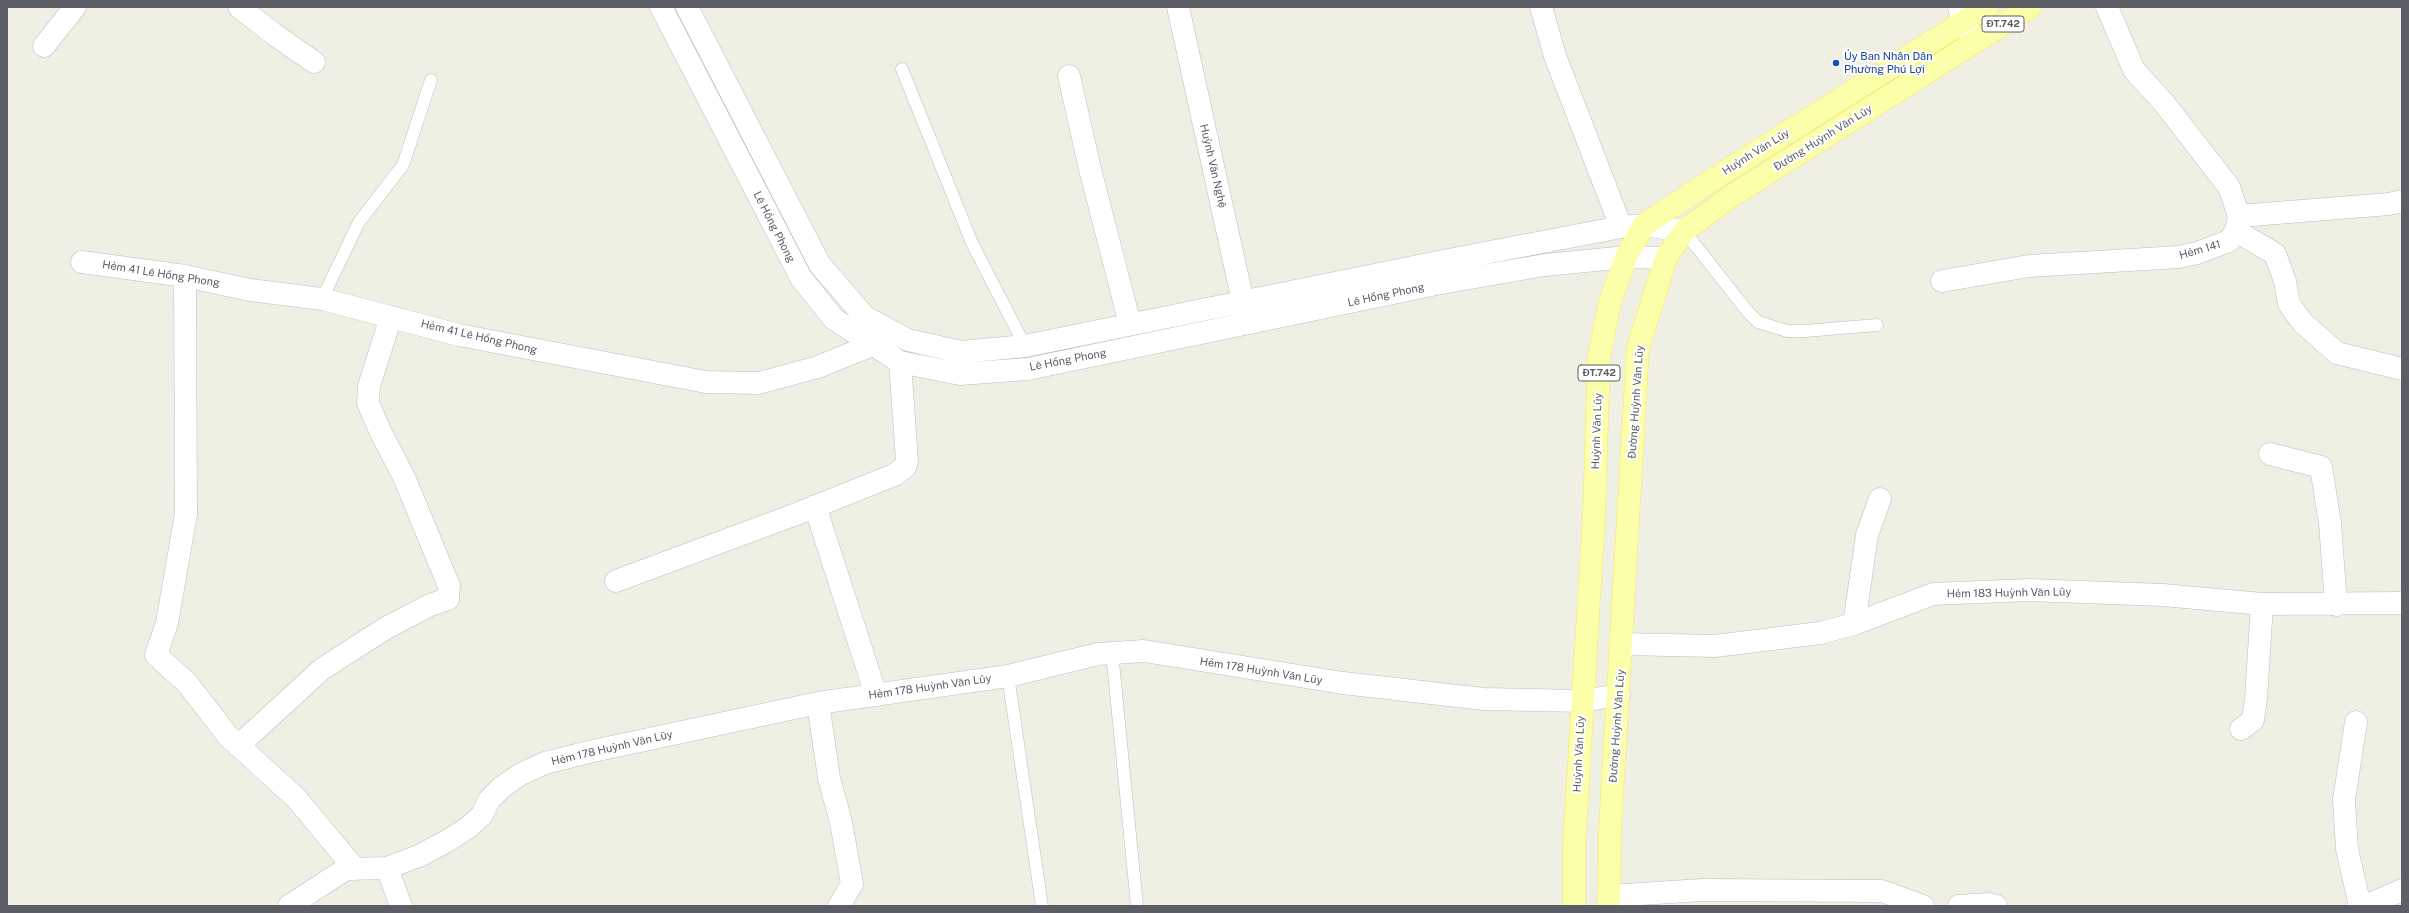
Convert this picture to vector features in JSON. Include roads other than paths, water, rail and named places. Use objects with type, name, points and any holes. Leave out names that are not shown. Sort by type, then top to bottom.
[{"type":"main road","name":"Huỳnh Văn Lũy","points":[[1574,906],[1574,848],[1594,515],[1599,356],[1610,302],[1626,257],[1644,225],[1961,14],[1987,7]]},
{"type":"main road","name":"ĐT.742","points":[[1975,42],[2030,7]]},
{"type":"main road","name":"Đường Huỳnh Văn Lũy","points":[[1609,901],[1610,829],[1622,644],[1638,348],[1666,258],[1684,231],[1730,198],[1975,42]]},
{"type":"street","points":[[44,46],[75,7]]},
{"type":"street","points":[[239,7],[275,35],[314,62]]},
{"type":"street","name":"Lê Hồng Phong","points":[[661,7],[801,278],[834,319],[900,362],[960,374],[1028,369],[1441,283],[1545,265],[1626,257],[1666,258]]},
{"type":"street","name":"Lê Hồng Phong","points":[[686,7],[820,265],[864,318],[908,340],[961,352],[1025,346],[1621,227],[1644,225],[1684,231]]},
{"type":"street","name":"Huỳnh Văn Nghệ","points":[[1178,7],[1248,324]]},
{"type":"street","points":[[1542,7],[1555,56],[1621,227]]},
{"type":"street","points":[[2107,7],[2134,70],[2164,103],[2229,187],[2237,223],[2274,254],[2285,281],[2289,304],[2302,323],[2338,354],[2402,369]]},
{"type":"street","points":[[1961,14],[1975,42]]},
{"type":"street","points":[[1069,76],[1090,169],[1130,324]]},
{"type":"street","points":[[2237,223],[2389,204],[2402,201]]},
{"type":"street","name":"Hẻm 141","points":[[1942,280],[2029,266],[2179,257],[2197,253],[2229,241],[2237,223]]},
{"type":"street","name":"Hẻm 41 Lê Hồng Phong","points":[[82,262],[185,276],[250,290],[322,299],[467,336],[706,382],[759,383],[818,367],[872,345]]},
{"type":"street","points":[[185,276],[186,514],[167,623],[156,655],[187,683],[228,736],[296,798],[355,868]]},
{"type":"street","points":[[238,746],[322,669],[386,628],[430,605],[448,599],[449,586],[404,477],[380,433],[368,403],[369,386],[391,317]]},
{"type":"street","points":[[616,581],[894,475],[905,467],[907,460],[900,362]]},
{"type":"street","points":[[2270,454],[2322,467],[2330,523],[2336,605]]},
{"type":"street","points":[[1854,624],[1867,535],[1880,498]]},
{"type":"street","points":[[815,506],[876,695]]},
{"type":"street","name":"Hẻm 183 Huỳnh Văn Lũy","points":[[1622,644],[1716,646],[1820,633],[1854,624],[1933,594],[2030,590],[2162,595],[2262,604],[2336,605],[2402,603]]},
{"type":"street","points":[[2241,729],[2253,720],[2256,699],[2262,604]]},
{"type":"street","name":"Hẻm 178 Huỳnh Văn Lũy","points":[[289,906],[346,868],[387,868],[421,855],[469,827],[482,815],[489,800],[502,787],[521,774],[545,763],[593,751],[818,703],[1008,676],[1112,652],[1144,651],[1343,683],[1484,699],[1582,701],[1619,695]]},
{"type":"street","points":[[818,703],[829,778],[841,822],[852,884],[839,906]]},
{"type":"street","points":[[2356,722],[2344,800],[2348,849],[2360,906]]},
{"type":"street","points":[[387,868],[401,906]]},
{"type":"street","points":[[1609,901],[1702,890],[1882,891],[1923,906]]},
{"type":"street","points":[[2365,906],[2402,890]]},
{"type":"street","points":[[1959,906],[1988,904],[1996,906]]},
{"type":"lane","points":[[902,69],[972,243],[1025,346]]},
{"type":"lane","points":[[322,299],[359,222],[403,165],[431,80]]},
{"type":"lane","points":[[1684,231],[1748,312],[1758,322],[1786,331],[1877,326]]},
{"type":"lane","points":[[1112,652],[1137,906]]},
{"type":"lane","points":[[1008,676],[1042,906]]},
{"type":"place","name":"Ủy Ban Nhân Dân Phường Phú Lợi","points":[[1836,63]]}]
